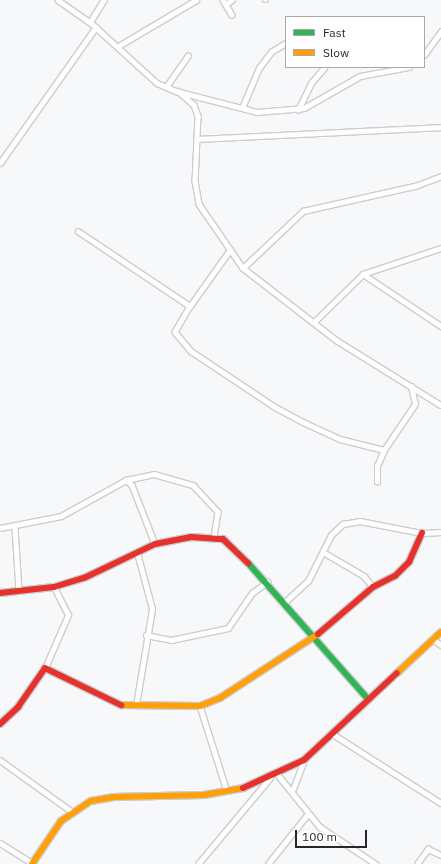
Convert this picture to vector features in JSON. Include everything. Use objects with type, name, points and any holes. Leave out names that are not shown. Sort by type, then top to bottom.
[{"type":"street","points":[[58,0],[96,27],[145,74],[166,87],[178,92],[262,112],[298,110],[360,76],[404,68]]},
{"type":"street","points":[[90,22],[104,0]]},
{"type":"street","points":[[116,47],[196,0]]},
{"type":"street","points":[[232,0],[224,2],[232,15]]},
{"type":"street","points":[[0,163],[96,27]]},
{"type":"street","points":[[425,54],[441,32]]},
{"type":"street","points":[[242,108],[259,68],[271,52],[285,44]]},
{"type":"street","points":[[166,87],[188,56]]},
{"type":"street","points":[[298,110],[311,83],[324,68]]},
{"type":"street","points":[[178,92],[196,108],[199,140],[195,191],[207,218],[243,268],[336,340],[441,405]]},
{"type":"street","points":[[199,140],[441,127]]},
{"type":"street","points":[[243,268],[302,211],[418,185],[441,176]]},
{"type":"street","points":[[78,231],[190,306]]},
{"type":"street","points":[[314,322],[363,274],[441,248]]},
{"type":"street","points":[[230,250],[190,306],[175,332],[191,351],[275,408],[340,439],[384,450]]},
{"type":"street","points":[[363,274],[441,326]]},
{"type":"street","points":[[377,482],[377,466],[384,450],[415,404],[411,386]]},
{"type":"street","points":[[0,528],[15,527],[60,516],[126,480],[154,474],[194,485],[216,509],[214,537]]},
{"type":"street","points":[[126,480],[132,485],[155,544]]},
{"type":"street","points":[[284,603],[308,581],[334,532],[350,522],[422,533],[441,532]]},
{"type":"street","points":[[15,527],[19,591]]},
{"type":"street","points":[[46,668],[102,698],[136,705],[200,706],[251,681],[314,637],[373,587],[409,562],[422,533]]},
{"type":"street","points":[[0,593],[54,587],[84,578],[155,544],[191,537],[214,537],[233,545],[367,698]]},
{"type":"street","points":[[323,552],[364,576],[373,587]]},
{"type":"street","points":[[136,705],[152,600],[137,553]]},
{"type":"street","points":[[146,635],[171,640],[228,628],[252,593],[267,582]]},
{"type":"street","points":[[0,724],[18,707],[46,668],[68,615],[54,587]]},
{"type":"street","points":[[0,843],[32,864],[47,839],[71,812],[91,801],[113,796],[178,797],[227,792],[278,775],[304,760],[367,698],[441,632]]},
{"type":"street","points":[[433,639],[441,645]]},
{"type":"street","points":[[200,706],[227,792]]},
{"type":"street","points":[[331,734],[441,803]]},
{"type":"street","points":[[0,760],[71,812]]},
{"type":"street","points":[[293,789],[304,760]]},
{"type":"street","points":[[278,775],[293,789],[307,815],[330,835],[376,864]]},
{"type":"street","points":[[198,864],[270,778]]},
{"type":"street","points":[[268,864],[307,815]]},
{"type":"street","points":[[417,864],[428,849],[441,855]]},
{"type":"traffic: fast","points":[[248,563],[367,698]]},
{"type":"traffic: slow","points":[[397,673],[441,632]]},
{"type":"traffic: slow","points":[[121,705],[200,706],[220,698],[318,634]]},
{"type":"traffic: slow","points":[[32,864],[61,821],[91,801],[113,797],[204,795],[243,788]]},
{"type":"traffic: jam","points":[[318,634],[373,587],[395,576],[409,562],[422,533]]},
{"type":"traffic: jam","points":[[0,593],[54,587],[84,578],[155,544],[191,537],[223,539],[248,563]]},
{"type":"traffic: jam","points":[[0,724],[18,707],[45,668],[121,705]]},
{"type":"traffic: jam","points":[[243,788],[304,760],[397,673]]}]
